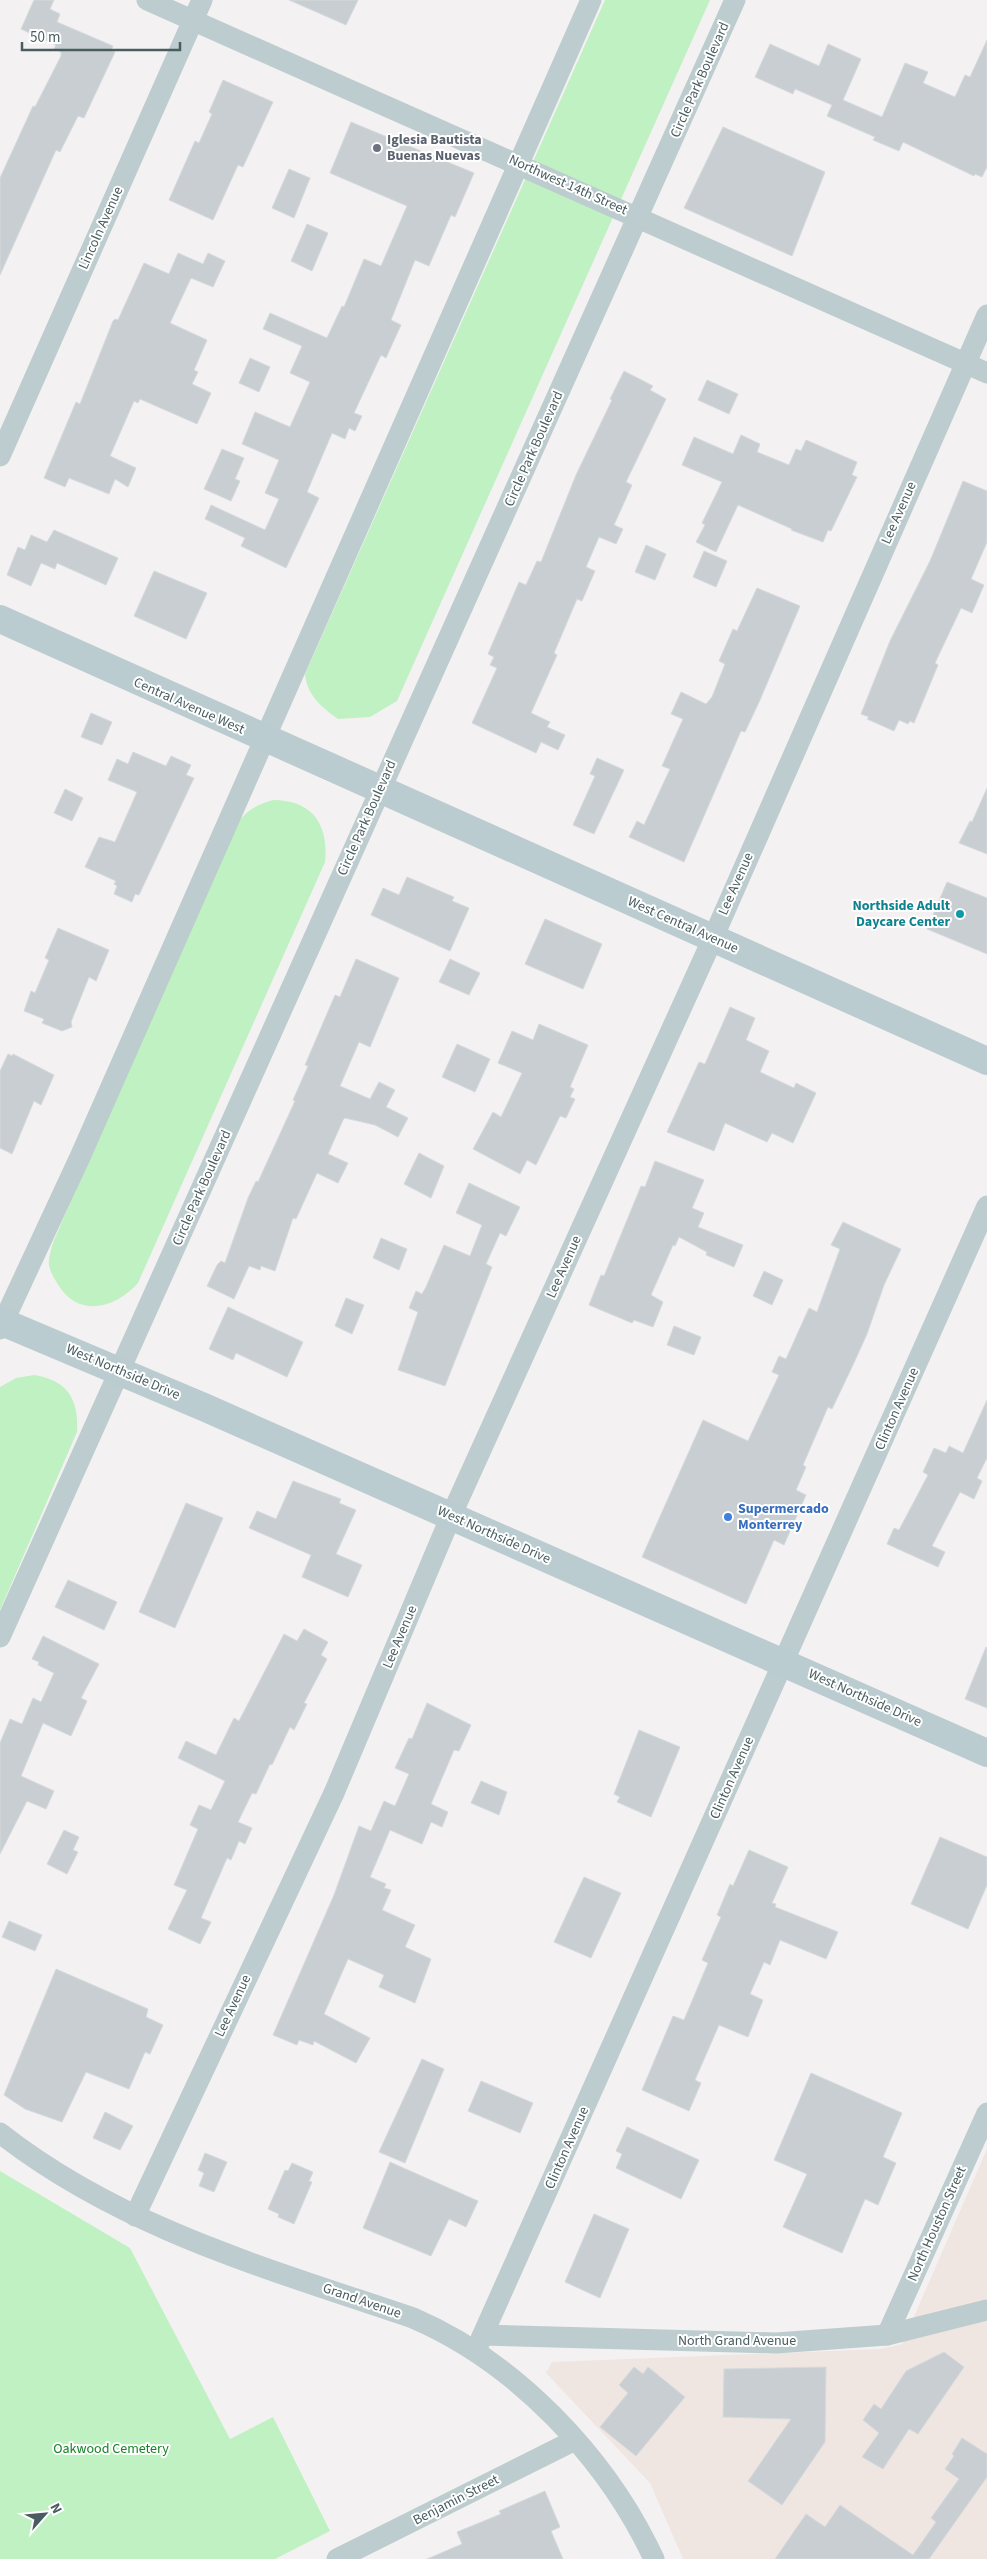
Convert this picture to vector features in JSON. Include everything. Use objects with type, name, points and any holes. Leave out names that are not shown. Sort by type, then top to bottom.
[{"type":"street","name":"Northwest 14th Street","points":[[147,0],[639,216],[987,372]]},
{"type":"street","name":"Lincoln Avenue","points":[[0,456],[202,0]]},
{"type":"street","points":[[1,1324],[80,1157],[591,0]]},
{"type":"street","name":"Circle Park Boulevard","points":[[0,1637],[736,0]]},
{"type":"street","name":"Lee Avenue","points":[[135,2216],[334,1793],[451,1516],[713,938],[987,316]]},
{"type":"street","name":"Central Avenue West","points":[[0,620],[264,740],[380,789]]},
{"type":"street","name":"West Central Avenue","points":[[380,789],[987,1061]]},
{"type":"street","name":"Clinton Avenue","points":[[480,2343],[987,1206]]},
{"type":"street","name":"West Northside Drive","points":[[1,1324],[121,1371],[987,1753]]},
{"type":"street","name":"North Houston Street","points":[[887,2335],[987,2113]]},
{"type":"street","name":"Grand Avenue","points":[[0,2133],[88,2192],[188,2240],[480,2343],[575,2440],[608,2480],[627,2508],[654,2559]]},
{"type":"street","name":"North Grand Avenue","points":[[480,2343],[776,2343],[887,2335],[987,2310]]},
{"type":"street","name":"Benjamin Street","points":[[337,2559],[575,2440]]},
{"type":"shaded area","points":[[987,2149],[987,2559],[683,2559],[650,2483],[546,2373],[552,2362],[880,2349],[902,2344]]},
{"type":"green space","points":[[605,0],[710,0],[397,701],[370,717],[338,719],[316,700],[306,681],[305,674]]},
{"type":"green space","points":[[273,800],[298,804],[315,817],[321,826],[324,836],[326,848],[325,862],[138,1283],[120,1298],[109,1303],[88,1306],[77,1303],[59,1286],[52,1273],[49,1258],[52,1245],[229,836],[238,822],[247,813]]},
{"type":"green space","points":[[34,1375],[55,1381],[69,1393],[76,1410],[77,1432],[0,1610],[0,1387],[16,1378]]},
{"type":"green space","name":"Oakwood Cemetery","points":[[0,2171],[130,2248],[230,2439],[273,2417],[330,2531],[275,2559],[0,2559]]},
{"type":"building","points":[[34,0],[54,0],[50,9],[60,14],[57,22],[113,46],[111,50],[115,52],[84,118],[78,116],[60,152],[56,150],[0,275],[0,178],[33,106],[35,107],[61,56],[61,52],[54,49],[56,45],[21,29]]},
{"type":"building","points":[[289,0],[358,0],[346,25]]},
{"type":"building","points":[[987,40],[987,167],[982,177],[975,174],[974,176],[903,142],[899,151],[873,140],[875,137],[827,116],[832,105],[795,89],[793,94],[755,77],[770,44],[819,66],[828,44],[861,59],[843,100],[882,117],[905,63],[928,72],[923,83],[955,97],[965,75],[970,77]]},
{"type":"building","points":[[223,80],[273,102],[243,167],[238,165],[213,220],[169,200],[195,141],[199,143],[212,114],[209,112]]},
{"type":"building","points":[[351,122],[474,173],[455,217],[451,215],[429,266],[415,260],[391,320],[401,325],[386,358],[381,355],[354,413],[362,416],[355,431],[349,428],[345,439],[332,433],[307,492],[319,498],[286,568],[241,546],[245,538],[205,519],[211,505],[265,530],[279,499],[265,493],[279,460],[242,444],[255,412],[290,427],[310,382],[290,373],[302,346],[263,329],[270,313],[327,338],[342,306],[344,307],[364,259],[381,266],[407,206],[330,173]]},
{"type":"building","points":[[723,127],[825,172],[792,256],[684,208]]},
{"type":"building","points":[[289,169],[310,178],[294,218],[272,208]]},
{"type":"building","points":[[307,224],[328,233],[312,271],[291,261]]},
{"type":"building","points":[[178,253],[203,264],[208,253],[225,261],[213,287],[191,278],[170,323],[207,340],[194,370],[198,372],[192,384],[211,393],[197,424],[140,399],[138,403],[134,401],[110,456],[136,468],[128,487],[115,479],[109,494],[69,478],[65,487],[44,478],[76,402],[80,404],[113,321],[115,319],[118,320],[144,263],[169,274]]},
{"type":"building","points":[[250,358],[270,367],[259,392],[239,383]]},
{"type":"building","points":[[624,371],[653,386],[650,390],[666,399],[626,482],[632,485],[614,525],[623,529],[616,544],[599,537],[586,567],[595,571],[582,601],[577,599],[554,653],[557,655],[531,713],[550,722],[547,727],[565,735],[558,750],[541,742],[536,753],[472,723],[497,668],[490,665],[494,657],[488,654],[519,582],[526,585],[537,561],[541,562],[576,475]]},
{"type":"building","points":[[707,380],[738,394],[729,414],[698,400]]},
{"type":"building","points":[[741,435],[760,444],[757,452],[789,465],[796,449],[801,451],[806,440],[857,462],[852,475],[857,477],[831,531],[828,530],[823,542],[791,530],[738,505],[716,552],[696,542],[705,525],[702,523],[722,482],[682,465],[694,437],[733,454]]},
{"type":"building","points":[[222,449],[244,458],[235,479],[240,481],[231,501],[204,489]]},
{"type":"building","points":[[963,481],[987,491],[987,542],[971,579],[984,585],[972,613],[961,608],[935,663],[938,665],[914,723],[910,721],[908,724],[899,720],[894,731],[867,719],[869,717],[861,714],[890,641],[930,561]]},
{"type":"building","points":[[54,530],[118,558],[106,585],[57,563],[55,569],[41,563],[31,586],[7,575],[18,547],[25,550],[31,535],[47,542]]},
{"type":"building","points":[[646,545],[666,554],[655,580],[635,572]]},
{"type":"building","points":[[704,551],[727,561],[716,587],[693,577]]},
{"type":"building","points":[[154,571],[207,593],[186,639],[134,616]]},
{"type":"building","points":[[757,588],[800,606],[760,700],[745,732],[741,731],[684,862],[629,837],[637,821],[644,825],[670,769],[662,766],[683,719],[671,714],[681,692],[706,704],[712,697],[725,664],[719,661],[733,629],[737,631]]},
{"type":"building","points":[[91,713],[112,722],[102,745],[81,737]]},
{"type":"building","points":[[133,752],[166,766],[171,756],[191,765],[186,775],[194,778],[139,895],[135,894],[132,902],[114,894],[117,886],[114,884],[116,881],[85,867],[99,837],[115,842],[137,792],[108,780],[117,759],[128,764]]},
{"type":"building","points":[[597,758],[624,770],[594,834],[573,825],[595,776],[590,774]]},
{"type":"building","points":[[987,788],[987,854],[959,843],[970,821],[972,822]]},
{"type":"building","points":[[65,789],[83,798],[72,821],[54,813]]},
{"type":"building","points":[[407,877],[454,897],[452,901],[469,908],[450,951],[371,915],[383,888],[399,895]]},
{"type":"building","name":"Northside Adult Daycare Center","points":[[947,882],[987,898],[987,954],[927,929]]},
{"type":"building","points":[[545,919],[602,944],[583,989],[525,964]]},
{"type":"building","points":[[58,928],[109,950],[96,981],[89,977],[71,1022],[72,1027],[62,1031],[42,1023],[44,1019],[24,1011],[31,991],[35,993],[49,960],[45,958]]},
{"type":"building","points":[[356,959],[399,978],[370,1047],[359,1042],[340,1086],[370,1099],[379,1082],[395,1090],[386,1107],[408,1118],[398,1137],[375,1125],[345,1118],[343,1120],[328,1154],[348,1163],[338,1183],[317,1173],[296,1219],[293,1218],[275,1271],[261,1266],[260,1270],[249,1266],[234,1299],[207,1286],[217,1265],[221,1261],[225,1263],[248,1198],[256,1181],[258,1182],[295,1101],[293,1100],[308,1066],[305,1065],[335,995],[340,997]]},
{"type":"building","points":[[450,959],[480,973],[469,995],[439,982]]},
{"type":"building","points":[[730,1007],[755,1018],[746,1040],[769,1051],[760,1072],[794,1088],[796,1083],[816,1093],[793,1143],[772,1133],[767,1142],[725,1123],[714,1151],[667,1132],[699,1062],[705,1064]]},
{"type":"building","points":[[539,1024],[588,1045],[570,1087],[574,1089],[570,1097],[575,1099],[566,1118],[560,1116],[536,1165],[527,1160],[520,1174],[473,1149],[493,1112],[501,1117],[522,1073],[498,1063],[512,1031],[533,1040]]},
{"type":"building","points":[[457,1044],[490,1059],[475,1092],[442,1077]]},
{"type":"building","points":[[8,1054],[12,1056],[13,1054],[54,1075],[41,1105],[34,1101],[12,1154],[0,1148],[0,1071]]},
{"type":"building","points":[[419,1153],[444,1166],[431,1198],[404,1184]]},
{"type":"building","points":[[655,1161],[704,1180],[692,1208],[704,1213],[698,1227],[743,1245],[734,1267],[706,1255],[707,1252],[679,1237],[675,1246],[673,1245],[651,1295],[663,1302],[653,1327],[634,1320],[632,1323],[589,1305],[601,1275],[604,1276],[641,1186],[645,1187]]},
{"type":"building","points":[[469,1183],[520,1207],[506,1236],[500,1233],[486,1264],[492,1267],[445,1386],[398,1370],[418,1312],[409,1308],[416,1291],[422,1294],[444,1245],[470,1256],[482,1225],[456,1213]]},
{"type":"building","points":[[843,1222],[901,1249],[884,1285],[867,1334],[853,1365],[832,1409],[828,1407],[803,1465],[806,1467],[796,1490],[806,1495],[784,1545],[774,1540],[746,1604],[642,1557],[703,1420],[748,1441],[779,1375],[772,1372],[779,1356],[786,1359],[809,1308],[817,1312],[840,1249],[831,1245]]},
{"type":"building","points":[[381,1238],[407,1249],[399,1270],[373,1258]]},
{"type":"building","points":[[764,1271],[783,1280],[772,1305],[753,1296]]},
{"type":"building","points":[[346,1298],[364,1305],[352,1334],[335,1326]]},
{"type":"building","points":[[228,1307],[303,1342],[287,1377],[236,1353],[233,1360],[209,1349]]},
{"type":"building","points":[[674,1326],[701,1337],[694,1355],[667,1345]]},
{"type":"building","points":[[987,1400],[987,1458],[977,1478],[982,1481],[974,1499],[960,1492],[932,1546],[945,1552],[938,1567],[887,1544],[894,1528],[899,1530],[928,1475],[923,1472],[934,1448],[946,1453],[949,1446],[963,1453]]},
{"type":"building","points":[[293,1481],[341,1499],[339,1503],[356,1510],[336,1554],[362,1565],[348,1597],[302,1577],[311,1555],[249,1528],[257,1511],[276,1519]]},
{"type":"building","points":[[186,1503],[223,1518],[175,1628],[139,1612]]},
{"type":"building","points":[[68,1580],[117,1602],[104,1630],[55,1607]]},
{"type":"building","points":[[304,1629],[328,1642],[321,1655],[327,1659],[304,1703],[307,1704],[294,1730],[290,1727],[272,1765],[270,1764],[256,1794],[252,1793],[238,1822],[252,1828],[245,1844],[239,1841],[231,1860],[227,1858],[201,1918],[211,1922],[200,1944],[168,1929],[187,1890],[174,1885],[198,1829],[190,1825],[199,1805],[211,1810],[225,1781],[178,1758],[186,1741],[216,1755],[234,1718],[239,1721],[284,1634],[297,1641]]},
{"type":"building","points":[[43,1636],[99,1664],[81,1698],[87,1701],[71,1736],[43,1723],[21,1776],[54,1791],[46,1809],[27,1801],[0,1854],[0,1743],[10,1719],[22,1724],[33,1698],[41,1702],[54,1673],[38,1665],[39,1662],[32,1659]]},
{"type":"building","points":[[987,1648],[987,1708],[965,1699]]},
{"type":"building","points":[[427,1703],[471,1725],[459,1751],[454,1750],[431,1804],[448,1812],[442,1827],[431,1822],[422,1844],[390,1830],[370,1877],[386,1884],[384,1888],[391,1890],[382,1910],[415,1925],[405,1947],[431,1959],[415,2003],[379,1987],[384,1975],[348,1959],[324,2014],[370,2038],[356,2063],[314,2041],[313,2045],[299,2040],[297,2045],[273,2035],[334,1895],[359,1826],[371,1831],[384,1801],[395,1806],[409,1774],[395,1768],[409,1738],[412,1739]]},
{"type":"building","points":[[639,1730],[680,1747],[651,1817],[617,1802],[620,1797],[614,1794]]},
{"type":"building","points":[[481,1781],[507,1792],[499,1815],[471,1803]]},
{"type":"building","points":[[64,1830],[79,1837],[73,1850],[78,1852],[67,1874],[47,1864]]},
{"type":"building","points":[[940,1837],[987,1857],[987,1885],[968,1929],[911,1904]]},
{"type":"building","points":[[749,1850],[788,1867],[772,1903],[776,1904],[775,1907],[838,1932],[826,1959],[780,1940],[770,1965],[764,1962],[750,1994],[763,2000],[748,2037],[719,2025],[695,2080],[701,2083],[689,2111],[642,2090],[673,2016],[684,2020],[708,1963],[702,1960],[721,1917],[717,1915],[730,1884],[733,1886]]},
{"type":"building","points":[[584,1877],[621,1893],[591,1958],[554,1942]]},
{"type":"building","points":[[9,1921],[42,1935],[35,1951],[2,1937]]},
{"type":"building","points":[[56,1969],[148,2009],[146,2017],[163,2025],[150,2054],[145,2052],[129,2089],[86,2072],[62,2122],[25,2109],[4,2095]]},
{"type":"building","points":[[422,2059],[444,2069],[405,2163],[379,2152]]},
{"type":"building","points":[[811,2073],[902,2113],[883,2157],[896,2163],[878,2205],[865,2199],[842,2253],[783,2227],[807,2174],[774,2160]]},
{"type":"building","points":[[481,2081],[533,2103],[520,2133],[468,2111]]},
{"type":"building","points":[[105,2112],[133,2126],[120,2150],[93,2138]]},
{"type":"building","points":[[627,2127],[699,2160],[681,2199],[616,2168],[622,2154],[616,2151]]},
{"type":"building","points":[[205,2153],[227,2162],[214,2192],[199,2186],[204,2173],[198,2170]]},
{"type":"building","points":[[390,2162],[478,2201],[466,2227],[449,2219],[431,2256],[363,2228]]},
{"type":"building","points":[[292,2163],[313,2172],[309,2181],[312,2182],[294,2224],[278,2217],[279,2214],[268,2209],[285,2170],[288,2171]]},
{"type":"building","points":[[594,2214],[629,2229],[600,2298],[565,2282]]},
{"type":"building","points":[[944,2352],[964,2367],[918,2434],[909,2429],[883,2469],[862,2457],[879,2433],[863,2420],[874,2404],[881,2409],[906,2371]]},
{"type":"building","points":[[634,2367],[643,2374],[648,2367],[685,2397],[636,2456],[600,2427],[628,2393],[619,2385]]},
{"type":"building","points":[[826,2367],[825,2442],[782,2505],[748,2481],[791,2419],[723,2417],[724,2369]]},
{"type":"building","points":[[962,2438],[987,2454],[987,2477],[929,2559],[775,2559],[806,2514],[825,2527],[840,2505],[913,2555],[936,2522],[931,2518],[959,2479],[945,2469],[954,2456],[952,2454]]},
{"type":"building","points":[[545,2491],[560,2527],[551,2531],[563,2559],[427,2559],[462,2544],[457,2532],[501,2514],[499,2511]]},
{"type":"place","name":"Iglesia Bautista Buenas Nuevas","points":[[377,148]]},
{"type":"place","name":"Northside Adult Daycare Center","points":[[960,914]]},
{"type":"place","name":"Supermercado Monterrey","points":[[728,1517]]}]
